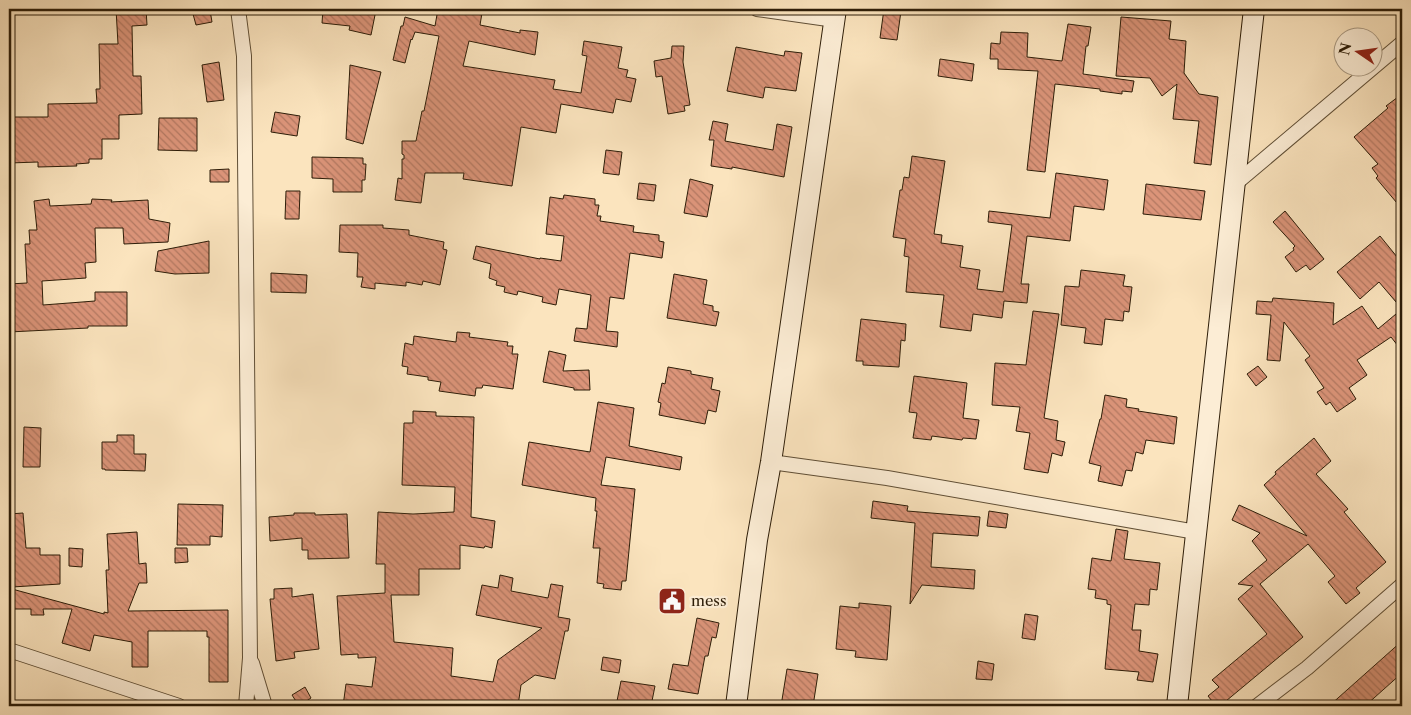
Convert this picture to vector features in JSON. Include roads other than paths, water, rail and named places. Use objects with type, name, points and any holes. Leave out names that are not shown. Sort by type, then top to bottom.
[{"type":"street","points":[[238,9],[244,56],[250,658],[246,706]]},
{"type":"street","points":[[736,706],[757,540],[771,462],[836,14],[757,9]]},
{"type":"street","points":[[1176,706],[1254,9]]},
{"type":"street","points":[[1235,184],[1402,43]]},
{"type":"street","points":[[771,462],[886,478],[1196,532]]},
{"type":"street","points":[[1257,706],[1306,668],[1402,584]]},
{"type":"street","points":[[9,650],[179,706]]},
{"type":"street","points":[[250,658],[265,706]]},
{"type":"place","name":"mess","points":[[672,601]]}]
